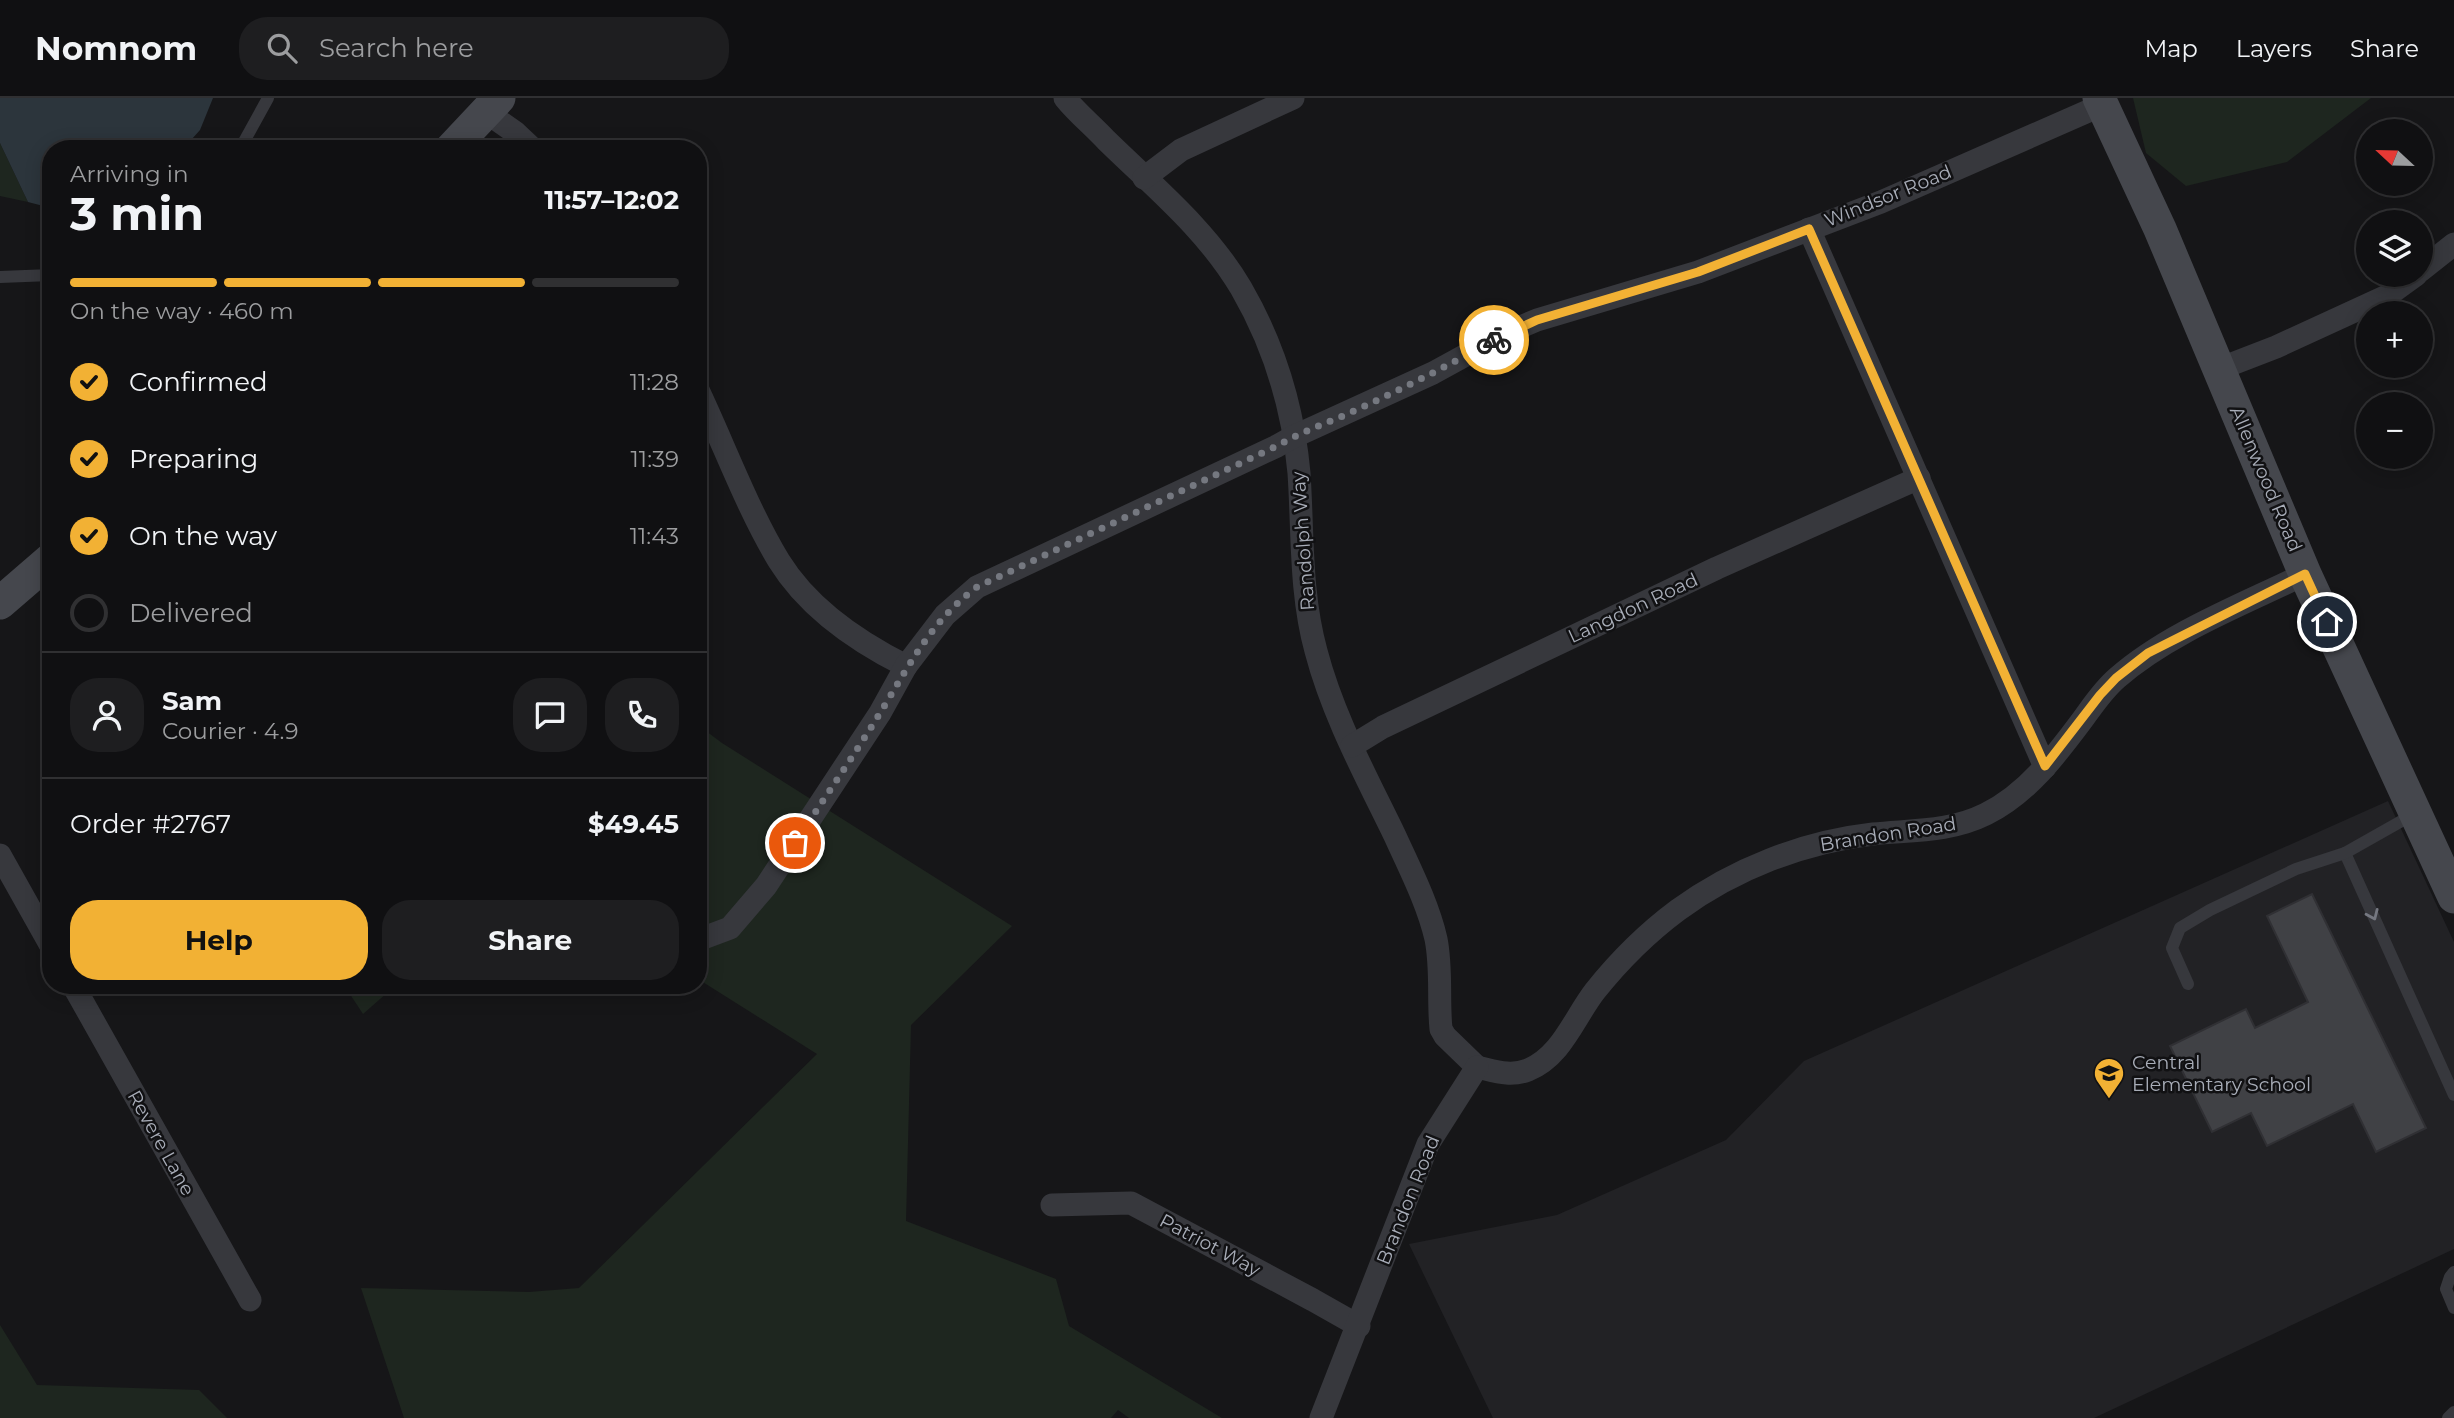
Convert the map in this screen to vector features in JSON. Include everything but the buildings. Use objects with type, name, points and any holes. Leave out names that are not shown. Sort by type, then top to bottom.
[{"type":"street","name":"Randolph Way","points":[[1065,98],[1203,234],[1240,286],[1267,341],[1291,412],[1298,471],[1303,578],[1308,615],[1326,684],[1408,864],[1436,940],[1441,1029],[1477,1067]]},
{"type":"street","points":[[1144,178],[1181,150],[1293,98]]},
{"type":"street","name":"Windsor Road","points":[[707,937],[730,928],[766,886],[880,713],[906,666],[945,615],[977,587],[1433,373],[1506,333],[1537,320],[1698,272],[1881,202],[2101,101]]},
{"type":"street","name":"Allenwood Road","points":[[2101,101],[2160,229],[2305,574],[2454,897]]},
{"type":"street","points":[[460,140],[493,105],[523,140]]},
{"type":"street","points":[[1809,229],[2045,766]]},
{"type":"street","points":[[2433,261],[2454,244]]},
{"type":"street","points":[[2219,369],[2276,347],[2387,296],[2399,287]]},
{"type":"street","points":[[707,409],[780,562],[811,600],[838,625],[878,652],[906,666]]},
{"type":"street","name":"Langdon Road","points":[[1352,746],[1382,727],[1717,568],[1919,478]]},
{"type":"street","points":[[0,603],[42,567]]},
{"type":"street","name":"Brandon Road","points":[[1321,1418],[1429,1144],[1477,1067],[1515,1074],[1547,1059],[1560,1045],[1595,991],[1630,951],[1679,909],[1728,878],[1775,858],[1824,842],[1872,834],[1933,830],[1968,821],[2008,801],[2045,766],[2116,678],[2148,653],[2305,574]]},
{"type":"street","points":[[0,855],[42,930]]},
{"type":"street","name":"Revere Lane","points":[[78,994],[250,1300]]},
{"type":"street","name":"Patriot Way","points":[[1052,1205],[1130,1203],[1359,1326]]},
{"type":"lane","points":[[245,140],[268,98]]},
{"type":"lane","points":[[0,277],[42,275]]},
{"type":"lane","points":[[2188,984],[2172,948],[2180,928],[2210,910],[2296,869],[2345,853],[2414,814]]},
{"type":"lane","points":[[2345,853],[2454,1095]]},
{"type":"lane","points":[[2454,1272],[2449,1277],[2446,1289],[2454,1308]]},
{"type":"lane","points":[[2448,1418],[2454,1412]]},
{"type":"shaded area","points":[[0,98],[213,98],[200,130],[191,140],[42,140],[42,206],[28,202],[0,143]]},
{"type":"shaded area","points":[[2133,98],[2371,98],[2287,162],[2186,186],[2146,153]]},
{"type":"shaded area","points":[[0,143],[28,202],[0,196]]},
{"type":"shaded area","points":[[707,732],[1012,926],[911,1025],[906,1221],[1056,1279],[1069,1326],[1222,1418],[1129,1418],[1118,1410],[1111,1418],[404,1418],[361,1288],[529,1292],[579,1288],[817,1054],[707,985]]},
{"type":"shaded area","name":"Central Elementary School","points":[[2388,801],[2454,942],[2454,1249],[2094,1418],[1493,1418],[1409,1244],[1557,1215],[1726,1140],[1804,1061]]},
{"type":"shaded area","points":[[350,994],[386,994],[363,1014]]},
{"type":"shaded area","points":[[0,1325],[37,1385],[199,1390],[227,1418],[0,1418]]},
{"type":"way so far","points":[[795,843],[880,713],[906,666],[936,625],[977,587],[1433,373],[1494,340]]},
{"type":"place","name":"Central Elementary School","points":[[2109,1100]]},
{"type":"route","points":[[1494,340],[1537,320],[1698,272],[1809,229],[2045,766],[2116,678],[2148,653],[2171,640],[2305,574],[2327,622]]}]
